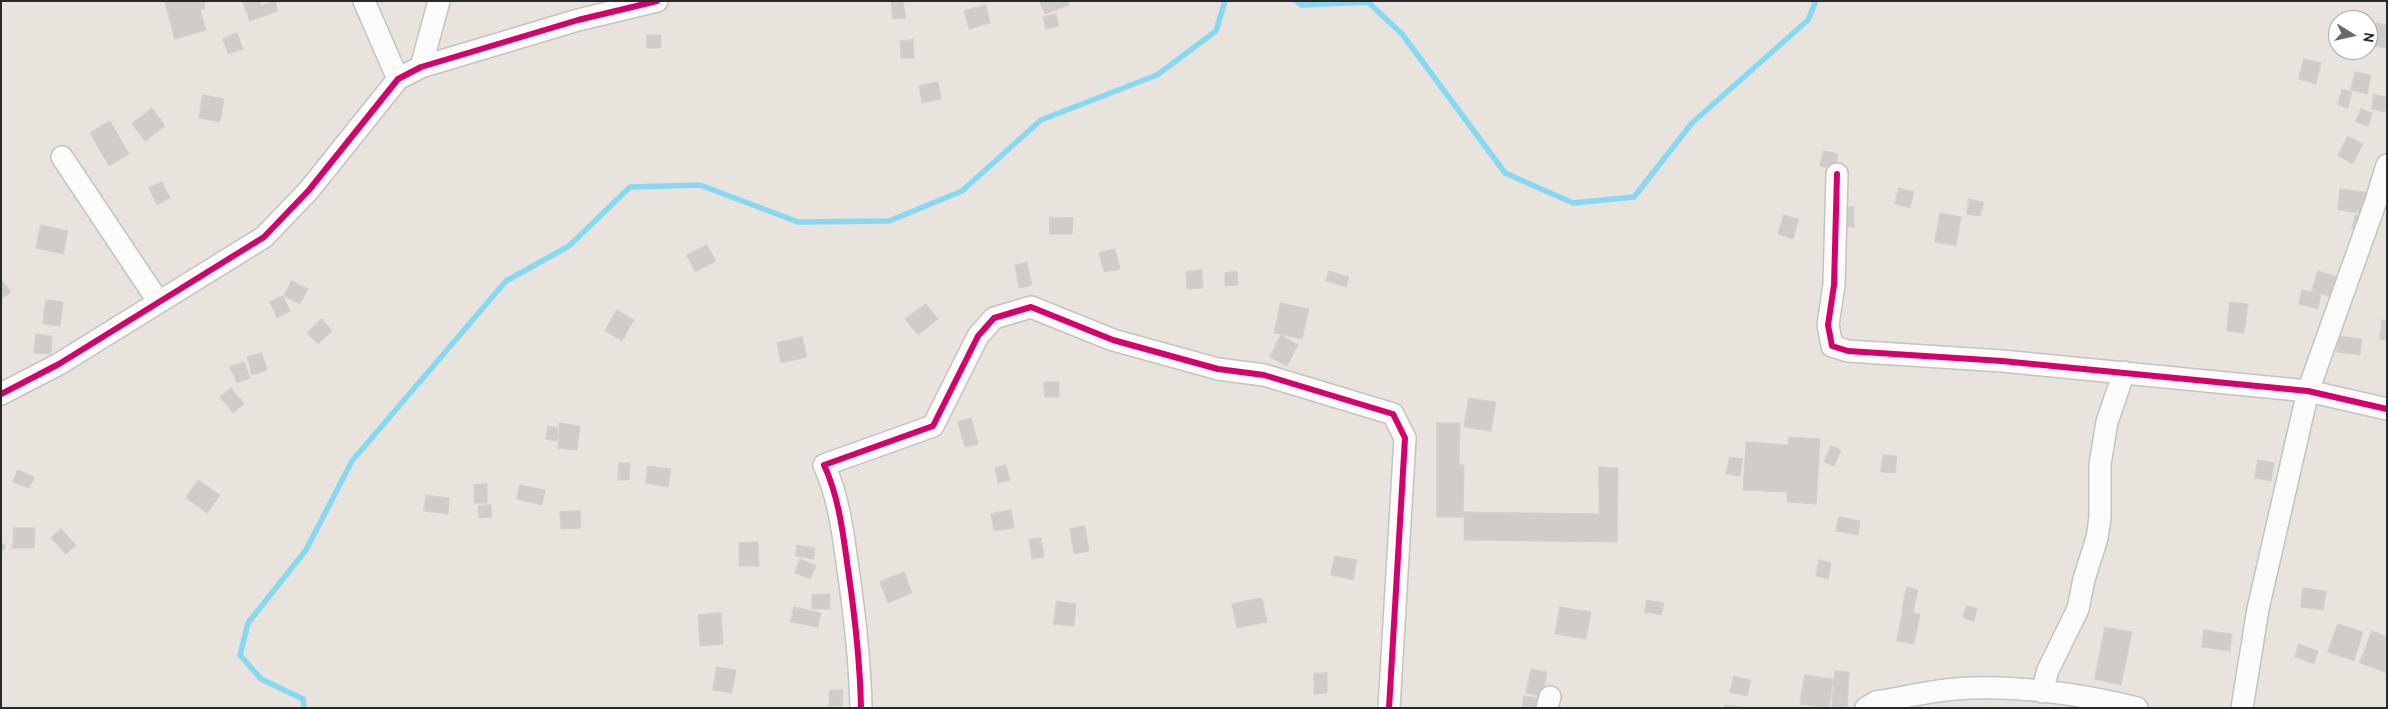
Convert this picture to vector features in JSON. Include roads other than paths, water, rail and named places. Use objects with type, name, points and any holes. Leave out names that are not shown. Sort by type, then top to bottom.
[{"type":"street","points":[[364,1],[398,79]]},
{"type":"street","points":[[421,67],[439,1]]},
{"type":"street","points":[[1,394],[59,364],[264,237],[309,190],[364,119],[398,79],[421,67],[578,20],[657,1]]},
{"type":"street","points":[[62,157],[158,301]]},
{"type":"street","points":[[2242,708],[2258,609],[2308,391],[2387,165]]},
{"type":"street","points":[[1837,174],[1834,285],[1828,325],[1832,346],[1848,351],[2124,372],[2308,391],[2387,409]]},
{"type":"street","points":[[860,708],[859,644],[844,541],[832,484],[824,465],[933,426],[978,336],[994,318],[1031,307],[1112,340],[1218,369],[1264,375],[1394,414],[1405,438],[1389,708]]},
{"type":"street","points":[[2042,692],[2048,670],[2078,609],[2084,579],[2097,538],[2100,518],[2100,464],[2107,422],[2124,372]]},
{"type":"street","points":[[1866,708],[1876,702],[1955,689],[1996,688],[2042,692],[2137,708]]},
{"type":"waterway","points":[[304,708],[303,699],[261,679],[240,655],[248,623],[306,550],[352,461],[506,281],[569,246],[630,187],[700,185],[798,222],[889,221],[962,191],[1041,120],[1157,75],[1216,31],[1225,1]]},
{"type":"waterway","points":[[1296,1],[1302,5],[1368,2],[1402,34],[1505,173],[1573,203],[1634,197],[1692,123],[1808,20],[1816,1]]}]
